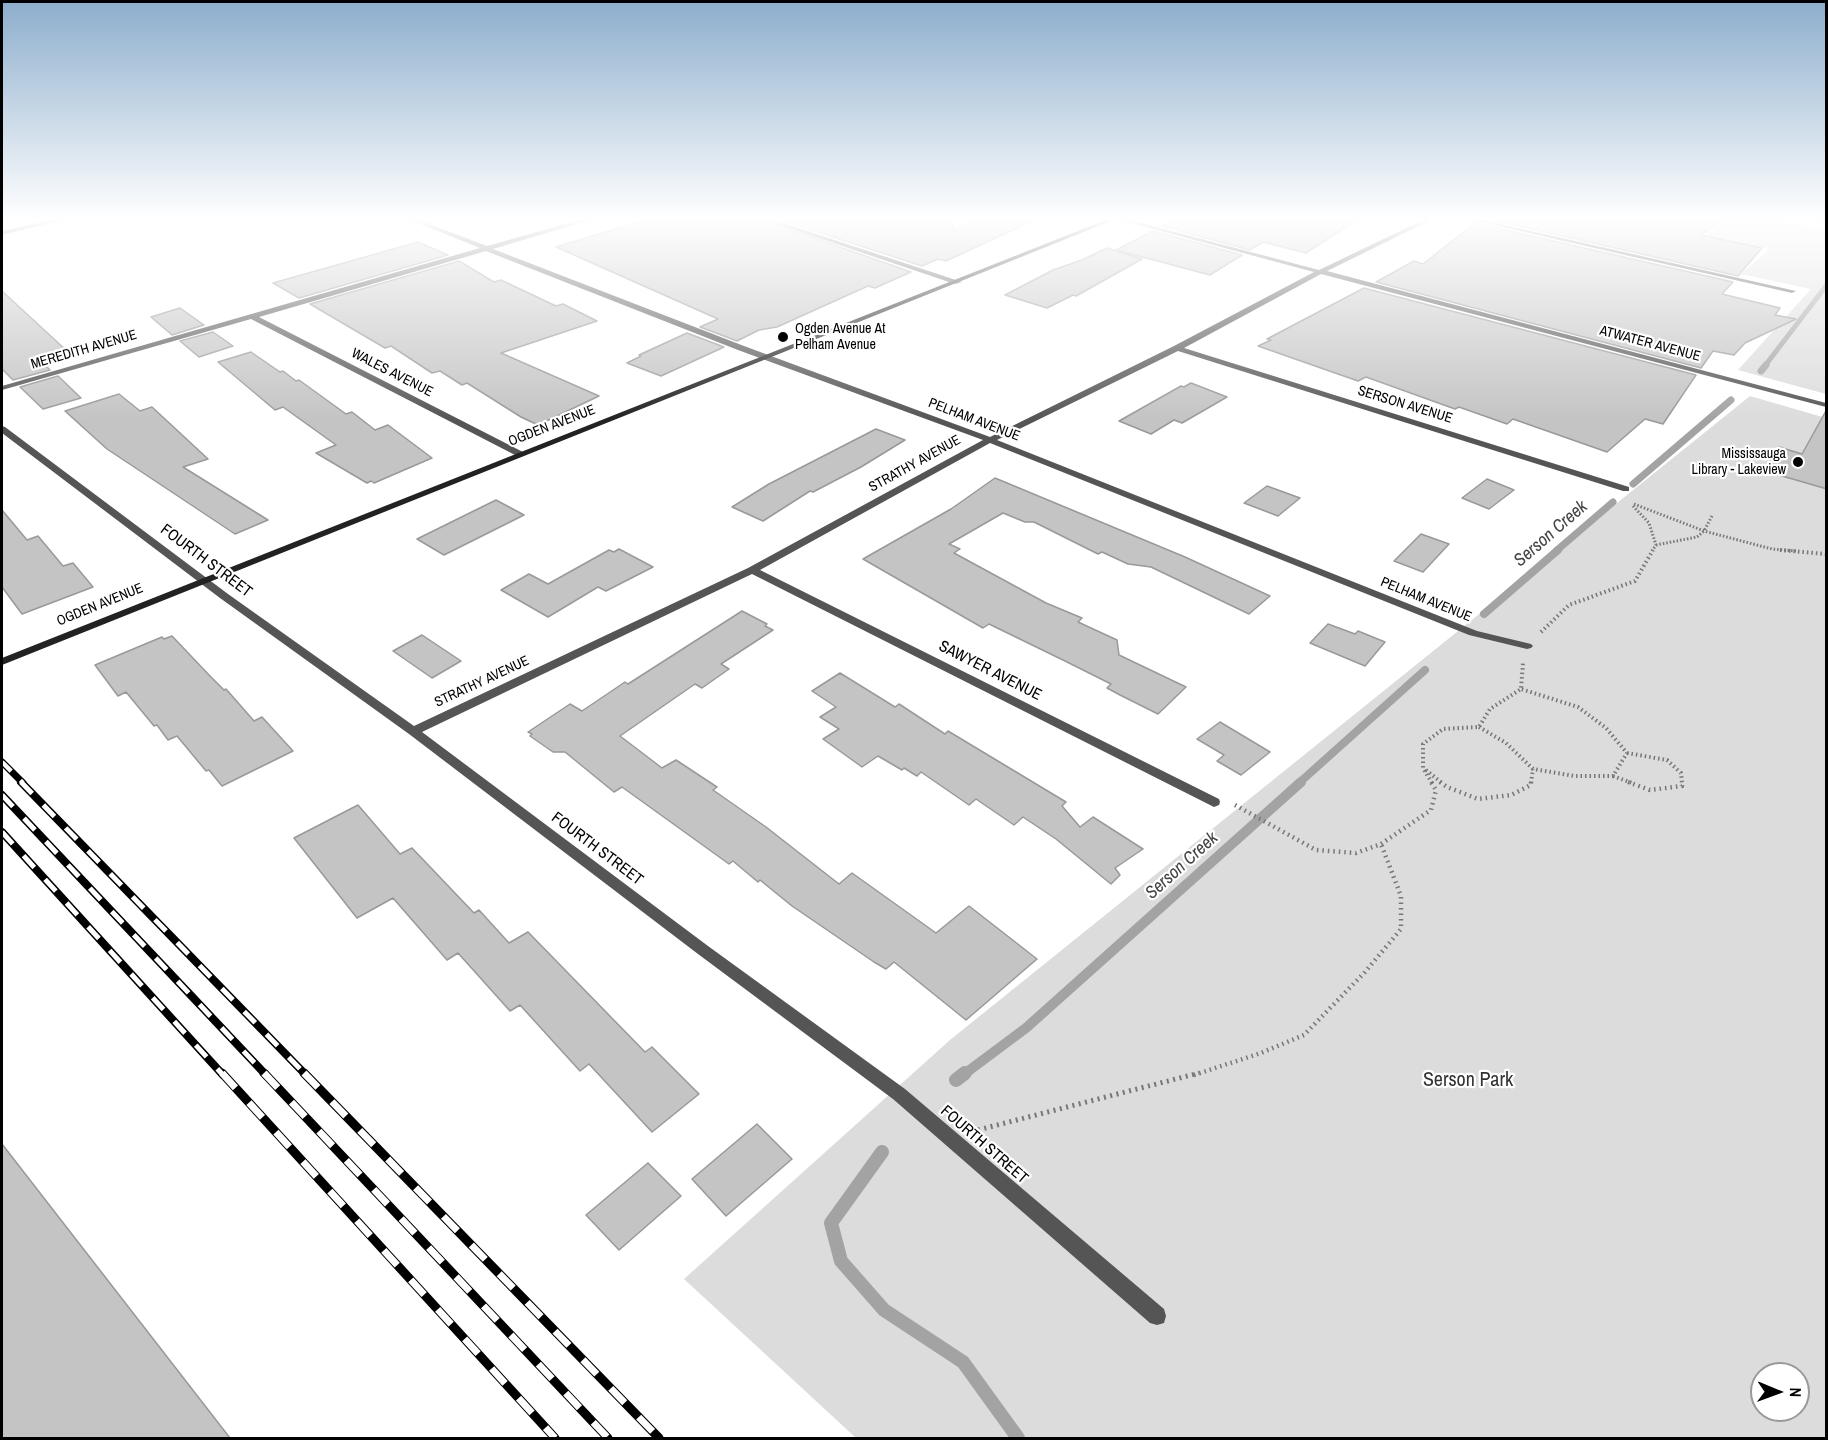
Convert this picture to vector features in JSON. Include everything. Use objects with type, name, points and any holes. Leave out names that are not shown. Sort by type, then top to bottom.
[{"type":"street","name":"MEREDITH AVENUE","points":[[2,388],[356,286]]},
{"type":"street","name":"PELHAM AVENUE","points":[[586,286],[767,358],[990,440],[1473,633],[1527,646]]},
{"type":"street","name":"OGDEN AVENUE","points":[[2,662],[204,579],[947,286]]},
{"type":"street","name":"STRATHY AVENUE","points":[[413,731],[752,570],[990,440],[1177,348],[1293,286]]},
{"type":"street","name":"ATWATER AVENUE","points":[[1374,286],[1827,405]]},
{"type":"street","points":[[1771,286],[1792,291]]},
{"type":"street","name":"WALES AVENUE","points":[[252,316],[520,454]]},
{"type":"street","name":"SERSON AVENUE","points":[[1177,348],[1626,489]]},
{"type":"street","name":"FOURTH STREET","points":[[2,429],[413,731],[703,950],[899,1094],[1157,1316]]},
{"type":"street","name":"SAWYER AVENUE","points":[[752,570],[1214,802]]},
{"type":"path","points":[[1521,689],[1522,666],[1527,646],[1569,605],[1635,581],[1656,545],[1649,523],[1631,503],[1704,531],[1772,549],[1827,554]]},
{"type":"path","points":[[1656,545],[1697,537],[1704,531],[1712,516]]},
{"type":"path","points":[[1479,727],[1490,709],[1521,689]]},
{"type":"path","points":[[1233,804],[1316,850],[1356,853],[1381,844],[1431,810],[1436,790],[1422,768],[1423,744],[1443,729],[1479,727],[1506,743],[1533,769],[1574,776],[1613,776],[1650,790],[1682,786],[1681,773],[1666,760],[1627,753],[1606,728],[1578,707],[1521,689]]},
{"type":"path","points":[[1613,776],[1627,753]]},
{"type":"path","points":[[1422,768],[1447,787],[1478,799],[1510,795],[1530,785],[1533,769]]},
{"type":"path","points":[[949,1137],[1182,1078],[1261,1053],[1304,1035],[1365,972],[1401,929],[1401,896],[1381,844]]},
{"type":"green space","points":[[1798,286],[1826,286],[1826,394],[1738,370],[1811,289]]},
{"type":"green space","name":"Serson Park","points":[[1750,396],[1826,418],[1826,1438],[856,1438],[684,1279],[950,1040]]},
{"type":"building","points":[[279,286],[340,286],[299,298]]},
{"type":"building","points":[[372,286],[514,286],[556,306],[563,304],[597,321],[501,353],[599,396],[538,425],[467,383],[462,385],[440,371],[432,373],[391,346],[385,348],[310,304]]},
{"type":"building","points":[[644,286],[868,286],[777,327],[759,330],[737,341],[700,327],[718,319]]},
{"type":"building","points":[[1022,286],[1093,286],[1047,308],[1005,295]]},
{"type":"building","points":[[1392,286],[1729,286],[1722,294],[1780,308],[1775,315],[1796,319],[1745,343],[1734,355],[1713,351],[1701,368]]},
{"type":"building","points":[[1364,288],[1696,375],[1663,424],[1645,419],[1607,452],[1513,419],[1507,424],[1459,407],[1455,409],[1366,377],[1358,381],[1258,346],[1271,340],[1267,339]]},
{"type":"building","points":[[2,291],[68,352],[40,360],[50,370],[13,380],[2,369]]},
{"type":"building","points":[[180,308],[204,325],[172,335],[151,317]]},
{"type":"building","points":[[213,332],[233,346],[199,357],[180,341]]},
{"type":"building","points":[[687,333],[724,347],[661,376],[627,363],[641,356],[639,355]]},
{"type":"building","points":[[251,352],[280,372],[283,371],[296,381],[299,380],[346,414],[352,412],[375,430],[388,425],[432,458],[374,483],[371,481],[367,483],[316,453],[336,445],[283,407],[275,410],[218,362]]},
{"type":"building","points":[[58,376],[81,398],[43,409],[20,387]]},
{"type":"building","points":[[1191,383],[1227,397],[1182,423],[1174,420],[1151,434],[1119,421],[1181,386],[1184,387]]},
{"type":"building","points":[[119,394],[140,411],[152,407],[208,459],[183,467],[268,520],[235,534],[107,449],[65,411]]},
{"type":"building","name":"Mississauga Library - Lakeview","points":[[1827,409],[1827,489],[1765,471],[1779,447],[1802,454]]},
{"type":"building","points":[[876,429],[905,440],[861,467],[813,492],[810,491],[763,521],[732,507],[769,484]]},
{"type":"building","points":[[995,478],[1185,557],[1270,596],[1249,614],[1151,567],[1128,564],[1102,552],[1098,554],[1034,522],[1025,522],[1003,513],[949,544],[960,549],[954,553],[1046,603],[1082,618],[1078,622],[1117,640],[1119,655],[1186,687],[1158,714],[1107,688],[1111,684],[1065,661],[989,624],[983,628],[863,559],[951,509]]},
{"type":"building","points":[[1487,479],[1514,490],[1489,509],[1462,498]]},
{"type":"building","points":[[1267,486],[1300,498],[1278,516],[1244,503]]},
{"type":"building","points":[[496,500],[524,515],[444,555],[417,539]]},
{"type":"building","points":[[2,510],[27,540],[38,536],[63,566],[73,563],[93,587],[22,614],[2,587]]},
{"type":"building","points":[[1421,534],[1449,544],[1423,572],[1394,561]]},
{"type":"building","points":[[619,549],[653,567],[606,591],[598,587],[548,617],[501,590],[529,574],[548,584],[609,550],[614,552]]},
{"type":"building","points":[[742,611],[767,624],[765,626],[773,630],[721,664],[729,669],[702,688],[695,684],[620,736],[662,768],[676,760],[717,787],[713,790],[766,827],[839,884],[852,873],[936,933],[969,906],[1037,959],[966,1020],[894,962],[886,969],[874,962],[792,906],[760,880],[758,882],[733,861],[729,864],[622,787],[614,792],[565,752],[553,752],[530,736],[532,734],[528,732],[570,704],[582,711],[625,682],[628,684]]},
{"type":"building","points":[[1328,624],[1355,634],[1358,631],[1385,642],[1365,666],[1310,643]]},
{"type":"building","points":[[422,635],[461,661],[432,678],[393,651]]},
{"type":"building","points":[[172,636],[224,690],[226,689],[254,721],[262,717],[293,751],[222,786],[209,770],[206,771],[177,736],[168,740],[126,692],[118,696],[95,665],[162,637],[164,639]]},
{"type":"building","points":[[840,673],[895,707],[899,704],[945,734],[948,731],[1066,802],[1062,806],[1080,827],[1093,817],[1143,849],[1115,868],[1120,875],[1111,884],[1056,839],[1023,817],[1014,825],[976,799],[969,805],[921,772],[917,776],[878,756],[862,767],[823,739],[839,729],[820,717],[836,707],[812,691]]},
{"type":"building","points":[[1220,722],[1270,752],[1241,775],[1217,761],[1224,755],[1197,739]]},
{"type":"building","points":[[358,805],[400,854],[412,848],[474,913],[479,910],[509,943],[528,932],[645,1052],[652,1047],[699,1094],[652,1132],[589,1064],[580,1071],[520,1005],[510,1011],[458,953],[447,960],[393,898],[357,918],[294,838]]},
{"type":"building","points":[[757,1124],[792,1159],[726,1216],[692,1179]]},
{"type":"building","points":[[2,1144],[230,1438],[2,1438]]},
{"type":"building","points":[[648,1163],[681,1196],[619,1250],[586,1215]]},
{"type":"waterway","name":"Serson Creek","points":[[1764,367],[1826,286]]},
{"type":"waterway","name":"Serson Creek","points":[[1761,371],[1766,365]]},
{"type":"waterway","name":"Serson Creek","points":[[1633,484],[1731,400]]},
{"type":"waterway","name":"Serson Creek","points":[[1556,551],[1613,502]]},
{"type":"waterway","name":"Serson Creek","points":[[1484,614],[1558,550]]},
{"type":"waterway","name":"Serson Creek","points":[[1299,783],[1425,670]]},
{"type":"waterway","name":"Serson Creek","points":[[963,1075],[1026,1028],[1301,782]]},
{"type":"waterway","name":"Serson Creek","points":[[956,1080],[965,1073]]},
{"type":"waterway","name":"Serson Creek","points":[[882,1152],[831,1223],[841,1261],[884,1310],[963,1362],[1018,1438]]},
{"type":"railway","points":[[2,762],[23,783]]},
{"type":"railway","points":[[21,782],[306,1075]]},
{"type":"railway","points":[[2,795],[266,1075]]},
{"type":"railway","points":[[2,832],[223,1075]]},
{"type":"railway","points":[[222,1073],[555,1438]]},
{"type":"railway","points":[[264,1073],[608,1438]]},
{"type":"railway","points":[[304,1073],[659,1438]]},
{"type":"place","name":"Ogden Avenue At Pelham Avenue","points":[[783,337]]},
{"type":"place","name":"Mississauga Library - Lakeview","points":[[1798,462]]}]
